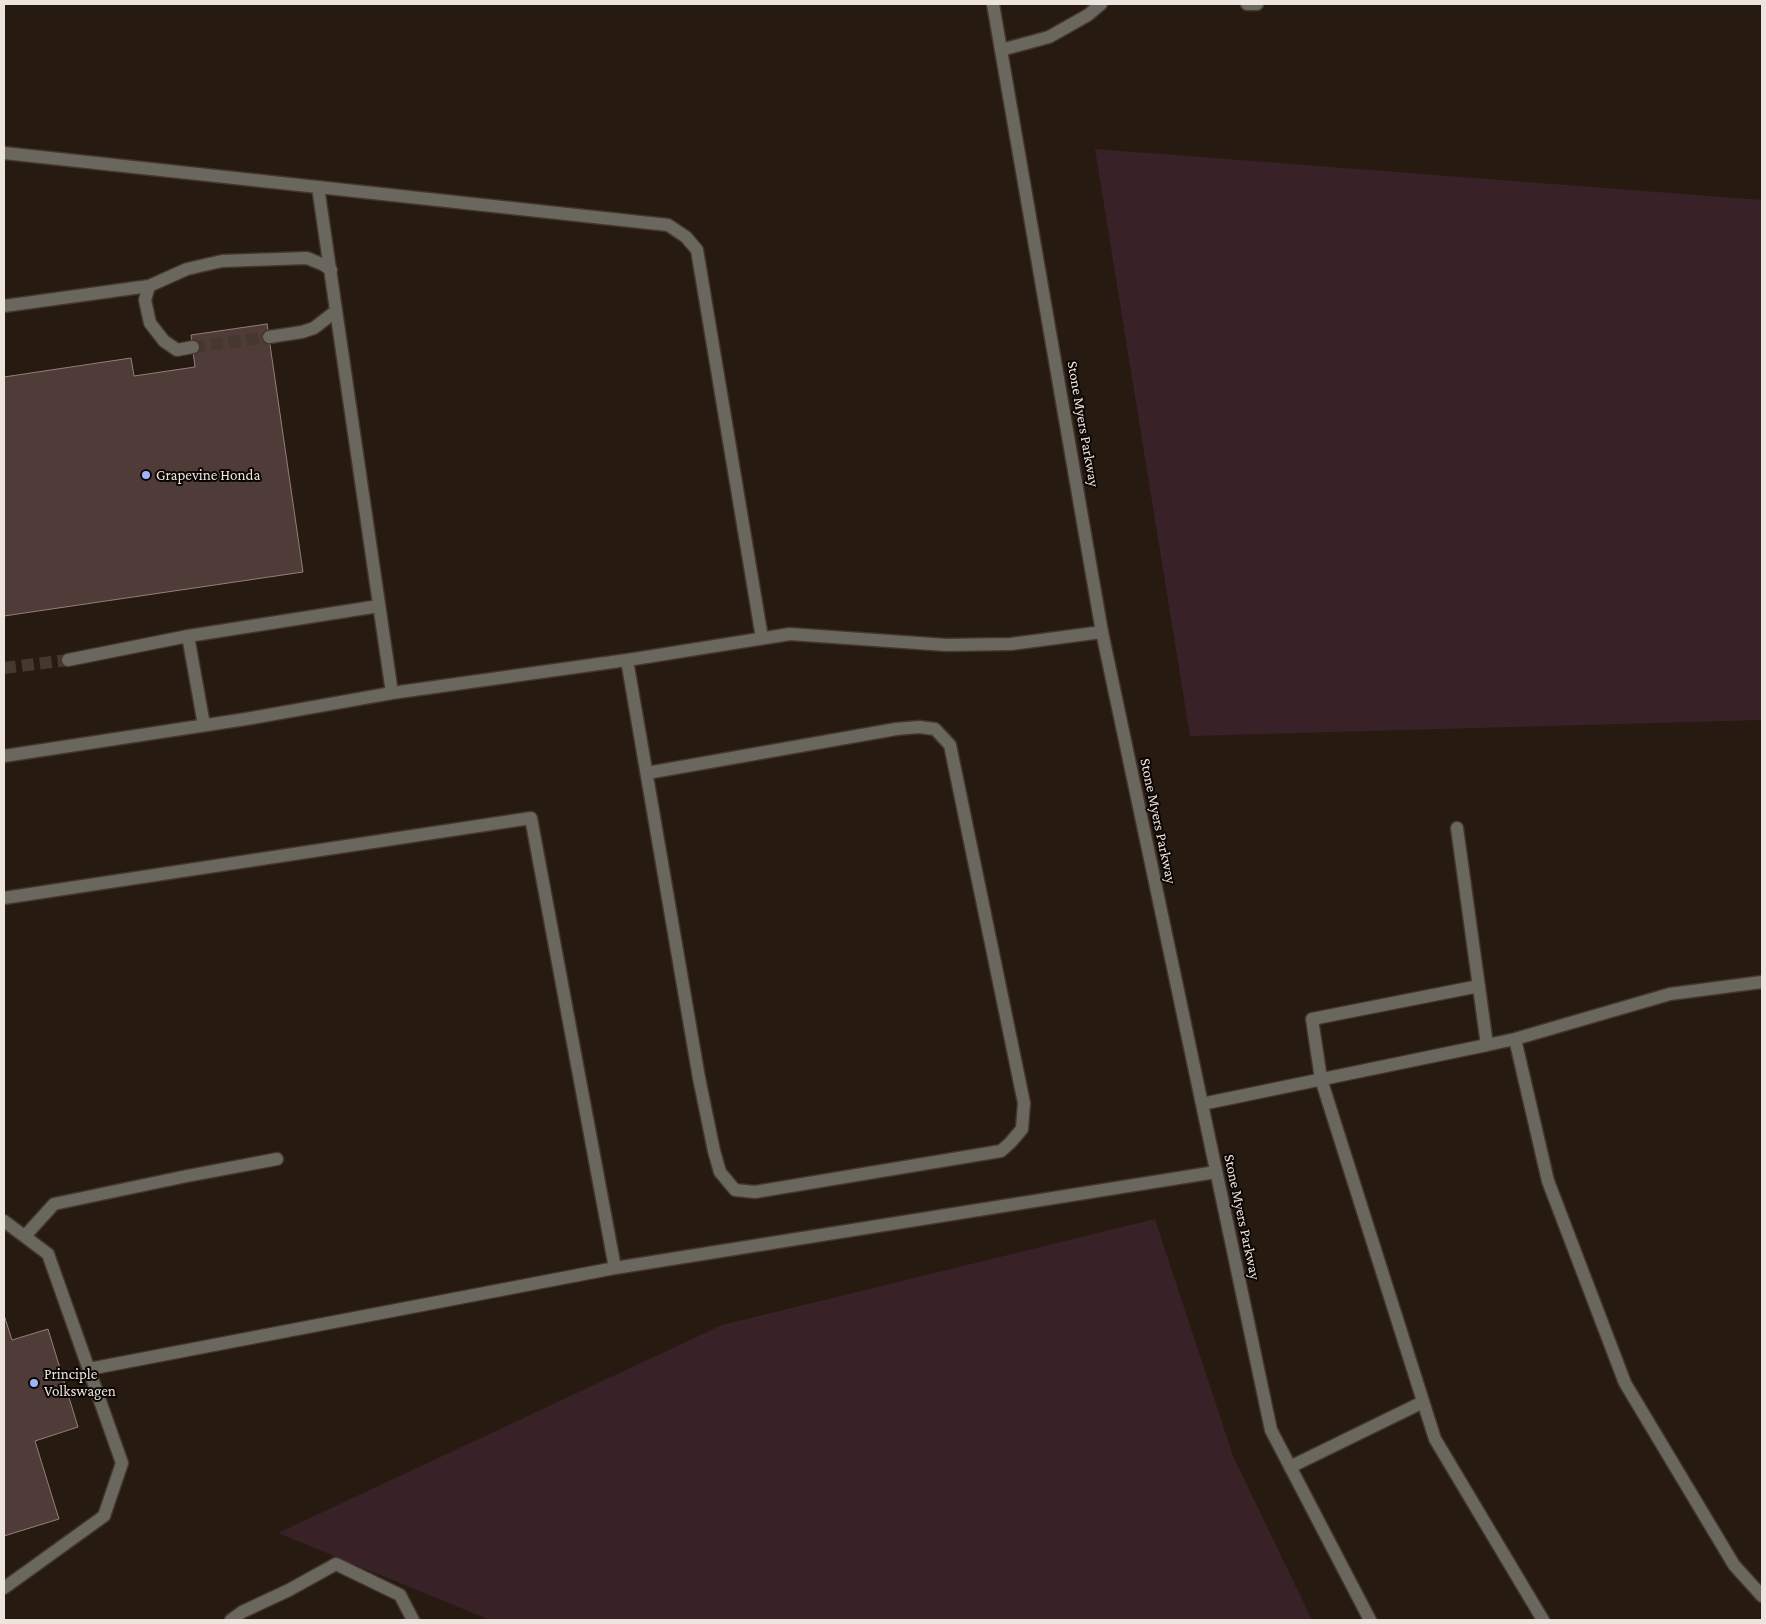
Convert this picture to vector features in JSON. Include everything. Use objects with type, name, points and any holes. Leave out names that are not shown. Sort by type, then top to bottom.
[{"type":"street","name":"Stone Myers Parkway","points":[[993,4],[1102,632],[1271,1430],[1370,1620]]},
{"type":"street","points":[[1001,50],[1049,37],[1101,4]]},
{"type":"street","points":[[1247,4],[1257,4]]},
{"type":"street","points":[[4,153],[668,225],[686,237],[697,250],[762,638]]},
{"type":"street","points":[[318,187],[392,693]]},
{"type":"street","points":[[4,306],[149,286],[186,269],[222,261],[307,258],[331,270]]},
{"type":"street","points":[[149,286],[145,300],[150,323],[164,341],[177,350],[192,347]]},
{"type":"street","points":[[269,336],[302,332],[314,328],[336,311]]},
{"type":"street","points":[[68,660],[188,636],[379,606]]},
{"type":"street","points":[[4,756],[392,693],[626,660],[790,634],[946,646],[1010,644],[1102,632]]},
{"type":"street","points":[[188,636],[204,725]]},
{"type":"street","points":[[626,660],[698,1068],[714,1151],[720,1172],[735,1190],[755,1192],[1001,1151],[1010,1143],[1022,1129],[1024,1104],[950,745],[935,729],[919,727],[896,729],[647,773]]},
{"type":"street","points":[[4,898],[531,818],[614,1268]]},
{"type":"street","points":[[1457,828],[1487,1045]]},
{"type":"street","points":[[1202,1104],[1515,1039],[1670,994],[1762,982]]},
{"type":"street","points":[[1479,986],[1312,1019],[1321,1080],[1435,1439],[1542,1620]]},
{"type":"street","points":[[1515,1039],[1548,1180],[1625,1383],[1734,1565],[1762,1596]]},
{"type":"street","points":[[25,1236],[54,1204],[277,1159]]},
{"type":"street","points":[[89,1370],[614,1268],[1216,1172]]},
{"type":"street","points":[[4,1221],[48,1254],[122,1462],[104,1516],[4,1588]]},
{"type":"street","points":[[1290,1467],[1423,1402]]},
{"type":"street","points":[[231,1620],[242,1612],[289,1590],[336,1564],[400,1595],[412,1620]]},
{"type":"shaded area","points":[[1095,149],[1762,200],[1762,720],[1190,736]]},
{"type":"shaded area","points":[[1155,1219],[1233,1456],[1312,1620],[490,1620],[278,1533],[722,1325]]},
{"type":"building","name":"Grapevine Honda","points":[[267,324],[303,572],[4,616],[4,377],[131,358],[134,376],[195,367],[191,335]]},
{"type":"building","name":"Principle Volkswagen","points":[[4,1315],[12,1340],[48,1329],[78,1427],[35,1441],[59,1519],[4,1536]]},
{"type":"tunnel","points":[[193,347],[269,337]]},
{"type":"tunnel","points":[[4,668],[68,660]]},
{"type":"place","name":"Grapevine Honda","points":[[146,475]]},
{"type":"place","name":"Principle Volkswagen","points":[[34,1383]]}]
